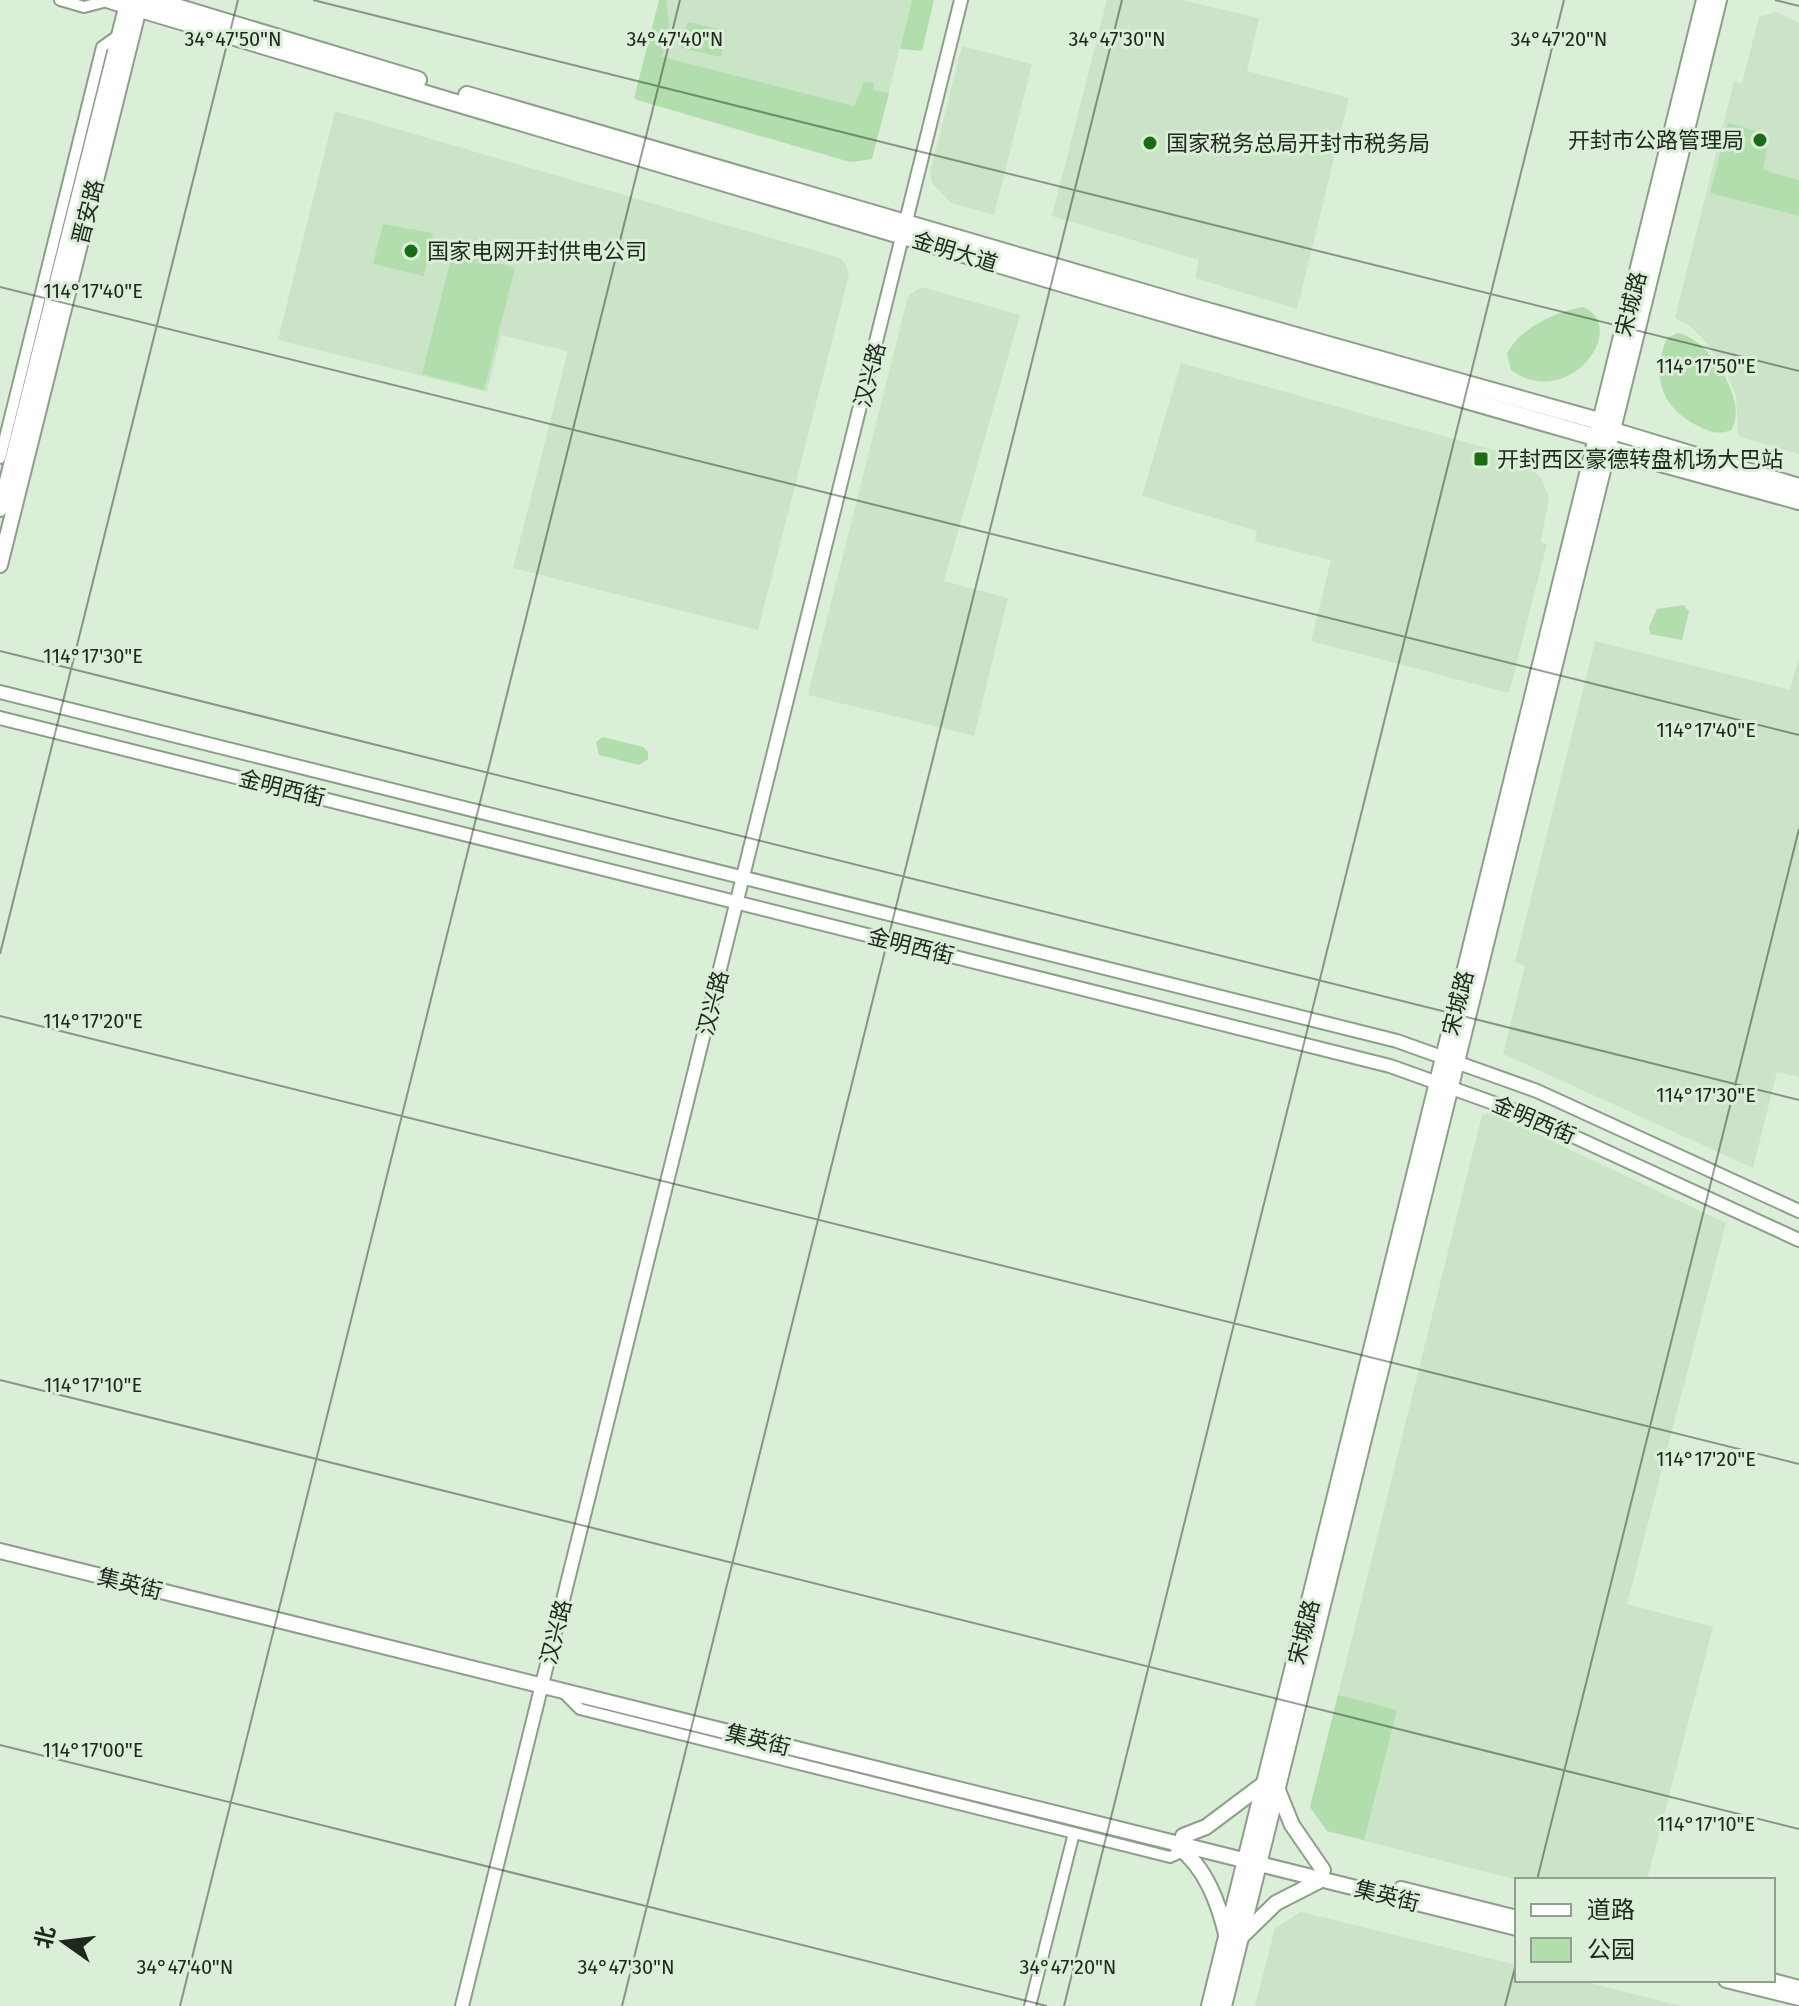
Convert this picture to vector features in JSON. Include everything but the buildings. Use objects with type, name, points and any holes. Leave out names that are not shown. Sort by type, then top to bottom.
[{"type":"main road","name":"金明大道","points":[[153,0],[902,228]]},
{"type":"main road","name":"宋城路","points":[[1606,435],[1705,0]]},
{"type":"main road","name":"宋城路","points":[[1210,2006],[1233,1938],[1272,1785],[1606,435],[1718,0]]},
{"type":"main road","name":"晋安路","points":[[0,509],[126,3]]},
{"type":"main road","name":"晋安路","points":[[0,565],[126,3]]},
{"type":"main road","name":"金明大道","points":[[126,3],[1606,435],[1799,487]]},
{"type":"main road","name":"金明大道","points":[[1606,435],[1799,501]]},
{"type":"main road","name":"集英街","points":[[0,1541],[1183,1844]]},
{"type":"main road","name":"集英街","points":[[0,1551],[540,1681],[563,1692],[1183,1844],[1322,1875],[1515,1927]]},
{"type":"main road","points":[[1272,1785],[1322,1875],[1276,1903],[1233,1938],[1211,1889],[1183,1844],[1272,1785]]},
{"type":"main road","name":"集英街","points":[[1322,1875],[1515,1918]]},
{"type":"main road","name":"宋城路","points":[[1223,2006],[1233,1938]]},
{"type":"main road","points":[[1734,1982],[1799,1998]]},
{"type":"main road","points":[[1775,1982],[1799,1988]]},
{"type":"street","points":[[60,0],[84,7],[126,3]]},
{"type":"street","name":"汉兴路","points":[[902,228],[953,0]]},
{"type":"street","name":"汉兴路","points":[[462,2006],[734,901],[961,0]]},
{"type":"street","points":[[0,458],[102,47],[119,35]]},
{"type":"street","name":"金明西街","points":[[0,692],[1397,1041],[1537,1091],[1799,1211]]},
{"type":"street","name":"金明西街","points":[[0,718],[1390,1066],[1527,1115],[1799,1240]]},
{"type":"street","name":"汉兴路","points":[[455,2006],[540,1681]]},
{"type":"street","points":[[563,1692],[580,1709],[1170,1857],[1183,1844]]},
{"type":"street","points":[[1030,2006],[1074,1833]]},
{"type":"shaded area","points":[[659,0],[912,0],[872,159],[850,162],[634,99]]},
{"type":"shaded area","name":"国家税务总局开封市税务局","points":[[1107,0],[1182,0],[1259,18],[1247,71],[1349,98],[1297,309],[1195,278],[1199,260],[1052,216]]},
{"type":"shaded area","points":[[1776,12],[1799,23],[1799,454],[1738,436],[1736,395],[1727,373],[1707,343],[1689,325],[1675,318],[1734,82],[1742,83],[1759,17]]},
{"type":"shaded area","points":[[962,46],[1032,64],[994,215],[951,203],[932,183],[930,172]]},
{"type":"shaded area","points":[[335,111],[840,258],[846,265],[849,275],[758,630],[513,568],[568,351],[501,335],[487,392],[278,340]]},
{"type":"shaded area","points":[[921,287],[1020,315],[944,581],[1008,598],[974,736],[808,695],[908,296]]},
{"type":"shaded area","points":[[1181,363],[1515,456],[1541,478],[1549,498],[1541,542],[1547,544],[1509,693],[1311,641],[1331,560],[1255,541],[1257,531],[1142,496]]},
{"type":"shaded area","points":[[1595,641],[1790,690],[1799,656],[1799,1077],[1777,1072],[1753,1168],[1503,1054],[1525,966],[1515,962]]},
{"type":"shaded area","points":[[1492,1113],[1726,1223],[1627,1604],[1713,1627],[1648,1878],[1515,1879],[1327,1831],[1310,1807],[1482,1115]]},
{"type":"shaded area","points":[[1301,1912],[1515,1965],[1515,1982],[1587,1982],[1680,2006],[1255,2006],[1275,1928]]},
{"type":"green space","points":[[659,0],[666,0],[669,26],[662,57],[854,106],[864,82],[874,83],[873,90],[889,93],[872,159],[850,162],[634,99]]},
{"type":"green space","points":[[912,0],[934,0],[922,51],[900,49]]},
{"type":"green space","points":[[689,22],[726,31],[721,57],[681,48],[680,35]]},
{"type":"green space","points":[[1728,123],[1763,133],[1767,148],[1763,170],[1799,180],[1799,216],[1710,193]]},
{"type":"green space","points":[[383,224],[433,233],[424,276],[373,264]]},
{"type":"green space","points":[[453,250],[515,268],[484,390],[422,374]]},
{"type":"green space","points":[[1583,307],[1596,317],[1600,332],[1596,347],[1586,362],[1571,374],[1553,381],[1532,380],[1511,370],[1507,354],[1521,336],[1540,322]]},
{"type":"green space","points":[[1677,333],[1700,345],[1722,372],[1735,404],[1736,418],[1731,430],[1719,433],[1704,429],[1687,420],[1668,401],[1660,379],[1660,366],[1667,338]]},
{"type":"green space","points":[[1684,605],[1689,612],[1682,640],[1650,634],[1649,627],[1657,609]]},
{"type":"green space","points":[[603,737],[643,747],[648,752],[648,759],[639,765],[599,755],[596,742]]},
{"type":"green space","points":[[1338,1695],[1397,1710],[1364,1840],[1327,1831],[1310,1807]]},
{"type":"place","name":"开封市公路管理局","points":[[1760,140]]},
{"type":"place","name":"国家税务总局开封市税务局","points":[[1150,143]]},
{"type":"place","name":"国家电网开封供电公司","points":[[411,251]]},
{"type":"place","name":"开封西区豪德转盘机场大巴站","points":[[1481,459]]}]
